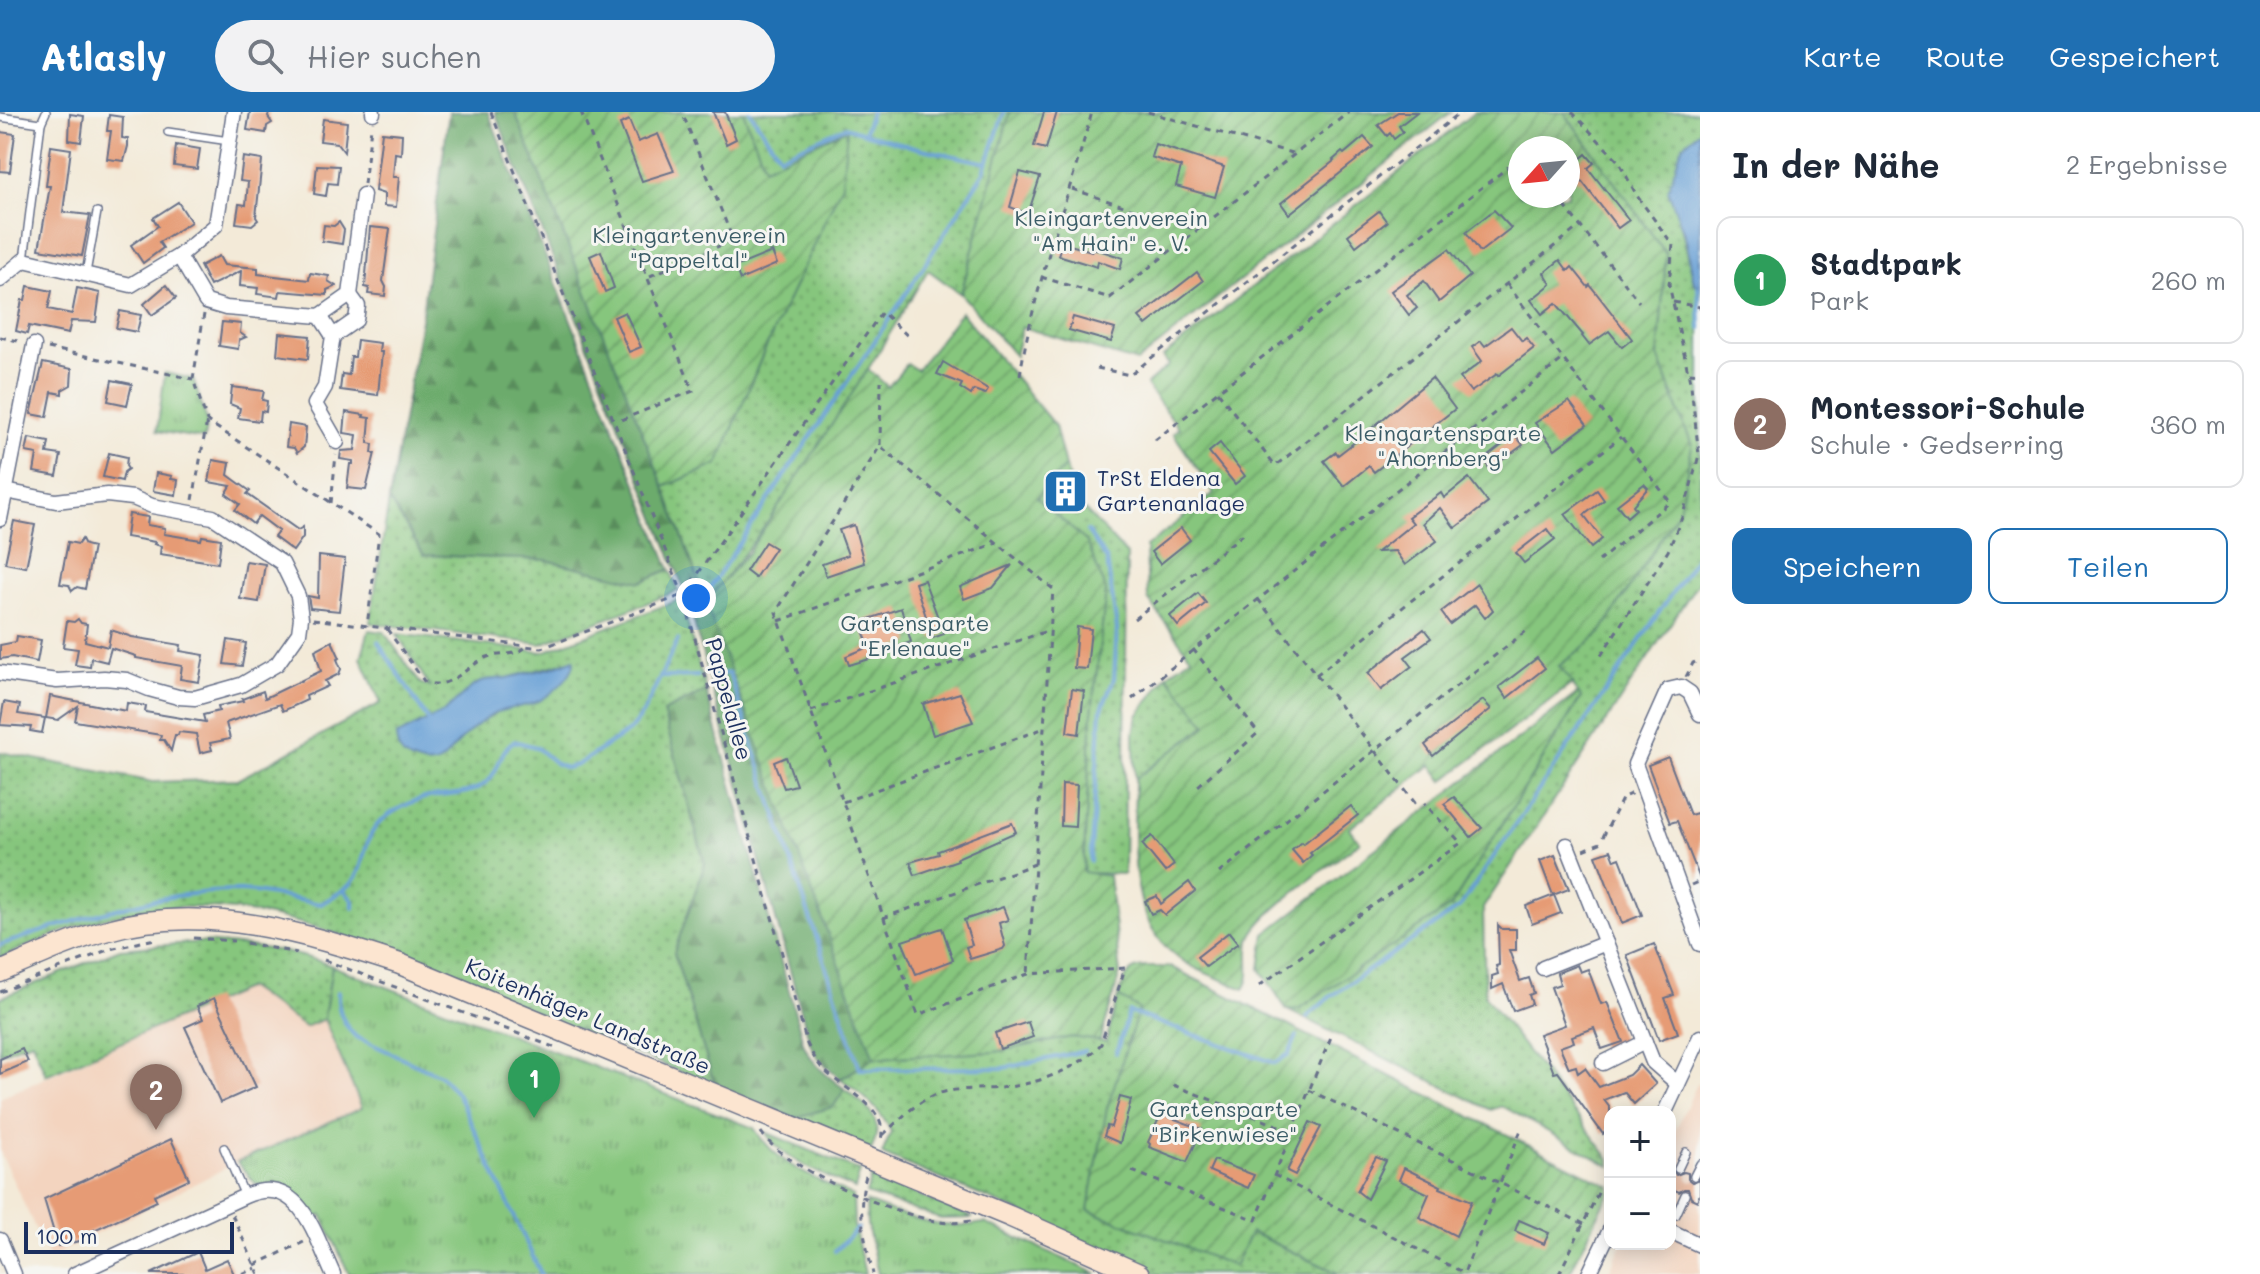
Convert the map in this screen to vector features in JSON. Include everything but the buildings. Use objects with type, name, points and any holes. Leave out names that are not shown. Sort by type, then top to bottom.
[{"type":"main road","name":"Koitenhäger Landstraße","points":[[0,972],[109,929],[171,919],[243,923],[320,938],[414,970],[1009,1216],[1139,1274]]},
{"type":"street","points":[[0,280],[24,260],[131,285],[179,256],[216,225],[234,112]]},
{"type":"street","points":[[333,336],[356,320],[358,306],[350,295],[363,195]]},
{"type":"street","points":[[179,256],[206,302],[226,308],[320,316],[350,295]]},
{"type":"street","points":[[320,316],[333,336],[325,387],[315,404],[337,442]]},
{"type":"street","points":[[0,519],[3,491],[34,345]]},
{"type":"street","points":[[0,673],[57,681],[127,680],[178,697],[195,698],[241,685],[277,664],[299,633],[301,618],[293,583],[282,563],[213,517],[152,506],[133,498],[107,495],[56,501],[3,491]]},
{"type":"street","points":[[1700,714],[1690,693],[1681,687],[1668,690],[1635,764],[1700,944]]},
{"type":"street","points":[[1569,850],[1653,1062],[1678,1084]]},
{"type":"street","points":[[1543,968],[1606,943]]},
{"type":"street","points":[[1668,1106],[1700,1037]]},
{"type":"street","points":[[1603,1063],[1645,1042]]},
{"type":"street","points":[[75,1274],[245,1196],[265,1191],[290,1197],[300,1206],[333,1274]]},
{"type":"street","points":[[1676,1234],[1700,1245]]},
{"type":"street","points":[[0,1240],[14,1274]]},
{"type":"street","points":[[1589,1274],[1604,1243]]},
{"type":"lane","points":[[24,260],[41,123],[46,112]]},
{"type":"lane","points":[[0,117],[41,123]]},
{"type":"lane","points":[[168,132],[229,141]]},
{"type":"lane","points":[[86,273],[97,212]]},
{"type":"lane","points":[[224,1148],[245,1196]]},
{"type":"lane","points":[[1678,1169],[1686,1152]]},
{"type":"lane","points":[[1694,1176],[1700,1164]]},
{"type":"lane","points":[[1676,1215],[1685,1195]]},
{"type":"lane","points":[[1676,1204],[1680,1206]]},
{"type":"path","points":[[363,195],[373,112]]},
{"type":"path","name":"Pappelallee","points":[[491,112],[683,595],[807,1044],[815,1060],[827,1073],[865,1102],[880,1120],[883,1135]]},
{"type":"path","points":[[581,112],[693,391],[616,422]]},
{"type":"path","points":[[648,276],[733,240],[682,112]]},
{"type":"path","points":[[1020,375],[1028,324],[1092,112]]},
{"type":"path","points":[[1148,112],[1295,154]]},
{"type":"path","points":[[1041,277],[1110,298],[1349,112]]},
{"type":"path","points":[[1097,368],[1130,375],[1461,112]]},
{"type":"path","points":[[1572,112],[1619,162],[1637,196],[1673,245],[1669,284],[1691,373],[1699,455],[1683,515],[1668,551],[1598,660]]},
{"type":"path","points":[[1155,440],[1508,167]]},
{"type":"path","points":[[1071,189],[1197,230]]},
{"type":"path","points":[[1566,208],[1639,302]]},
{"type":"path","points":[[1218,392],[1275,466],[1580,226]]},
{"type":"path","points":[[1507,284],[1670,502],[1599,561]]},
{"type":"path","points":[[190,512],[207,421],[193,379],[206,302]]},
{"type":"path","points":[[1673,302],[1700,307]]},
{"type":"path","points":[[301,618],[542,648],[683,595],[882,312],[911,339]]},
{"type":"path","points":[[0,337],[193,379]]},
{"type":"path","points":[[1132,699],[1563,359]]},
{"type":"path","points":[[1691,373],[1700,374]]},
{"type":"path","points":[[878,1148],[883,1135],[910,1110],[933,1096],[1004,1088],[1045,1078],[1094,1052],[1101,1044],[1125,968],[1028,974],[918,1015],[776,612],[880,446],[881,381]]},
{"type":"path","points":[[207,421],[379,534],[367,626]]},
{"type":"path","points":[[1316,675],[1621,437]]},
{"type":"path","points":[[331,503],[337,442]]},
{"type":"path","points":[[880,446],[1053,589],[1028,974]]},
{"type":"path","points":[[1134,619],[1246,532]]},
{"type":"path","points":[[779,621],[997,543]]},
{"type":"path","points":[[1258,599],[1418,807]]},
{"type":"path","points":[[1219,873],[1530,628]]},
{"type":"path","points":[[387,629],[424,681],[431,685],[450,681],[489,656],[508,656],[527,646]]},
{"type":"path","points":[[811,711],[1050,629]]},
{"type":"path","points":[[1193,649],[1258,733],[1198,786]]},
{"type":"path","points":[[1681,687],[1693,663],[1700,660]]},
{"type":"path","points":[[843,802],[1044,729]]},
{"type":"path","points":[[1569,850],[1600,843],[1623,797],[1643,789]]},
{"type":"path","points":[[1259,986],[1461,843],[1424,803]]},
{"type":"path","points":[[883,918],[1035,864]]},
{"type":"path","points":[[184,937],[241,942],[301,954]]},
{"type":"path","points":[[0,992],[110,949],[155,939]]},
{"type":"path","points":[[316,957],[566,1052]]},
{"type":"path","points":[[1132,1171],[1256,1220],[1331,1037]]},
{"type":"path","points":[[1173,1085],[1292,1131]]},
{"type":"path","points":[[1309,1090],[1584,1224]]},
{"type":"path","points":[[770,1131],[757,1125],[767,1141],[782,1155],[806,1170],[861,1195],[941,1222],[987,1218]]},
{"type":"path","points":[[1274,1175],[1464,1273],[1521,1130]]},
{"type":"path","points":[[866,1176],[861,1195],[862,1225],[873,1274]]},
{"type":"path","points":[[1559,1274],[1600,1189]]},
{"type":"path","points":[[228,1204],[259,1274]]},
{"type":"path","points":[[242,1274],[316,1237]]},
{"type":"shaded area","points":[[248,987],[304,1027],[324,1019],[362,1108],[237,1162],[49,1258],[0,1152],[0,1098]]},
{"type":"shaded area","points":[[1697,1084],[1700,1085],[1700,1274],[1608,1274],[1619,1250],[1676,1250],[1676,1129]]},
{"type":"green space","points":[[449,112],[488,112],[670,569],[641,582],[546,560],[424,555],[389,500],[422,314]]},
{"type":"green space","points":[[495,112],[515,112],[664,487],[874,1058],[840,1079],[818,1058],[810,1043],[686,594]]},
{"type":"green space","name":"Kleingartenverein \"Pappeltal\"","points":[[515,112],[743,112],[765,167],[847,129],[842,184],[762,356],[718,464],[664,487]]},
{"type":"green space","points":[[743,112],[1010,112],[961,294],[928,270],[796,483],[705,602],[664,487],[718,464],[762,356],[765,167]]},
{"type":"green space","name":"Kleingartenverein \"Am Hain\" e. V.","points":[[1010,112],[1451,112],[1137,362],[1022,327],[1015,356],[961,294]]},
{"type":"green space","name":"Kleingartensparte \"Ahornberg\"","points":[[1475,112],[1564,112],[1666,254],[1658,356],[1692,446],[1679,510],[1600,634],[1559,666],[1573,683],[1443,781],[1431,765],[1350,828],[1360,842],[1285,899],[1259,924],[1250,941],[1249,977],[1244,989],[1192,966],[1159,939],[1140,897],[1136,874],[1135,779],[1207,725],[1167,675],[1191,657],[1148,599],[1146,547],[1214,493],[1173,433],[1179,428],[1146,385],[1169,365],[1163,357]]},
{"type":"green space","points":[[1564,112],[1700,112],[1700,131],[1682,146],[1680,221],[1694,283],[1700,287],[1700,579],[1483,908],[1485,996],[1604,1151],[1604,1163],[1502,1106],[1491,1110],[1287,1010],[1298,1009],[1451,906],[1581,698],[1559,666],[1578,650],[1692,446],[1658,356],[1666,254]]},
{"type":"green space","name":"Gartensparte \"Erlenaue\"","points":[[961,312],[1055,426],[1065,466],[1037,498],[1087,542],[1106,591],[1092,712],[1083,872],[1109,876],[1120,974],[1100,1041],[1072,1037],[994,1052],[874,1058],[705,602],[748,553],[868,369],[888,387],[907,364],[917,370]]},
{"type":"green space","points":[[165,373],[193,379],[207,421],[204,439],[157,431]]},
{"type":"green space","points":[[1065,466],[1081,506],[1127,555],[1124,874],[1083,873],[1092,712],[1106,591],[1036,498]]},
{"type":"green space","points":[[389,500],[424,555],[546,560],[641,582],[670,569],[678,591],[541,644],[370,623]]},
{"type":"green space","points":[[681,599],[706,691],[663,712],[705,864],[674,953],[715,1086],[415,962],[339,934],[260,914],[220,908],[180,907],[133,912],[88,923],[0,958],[0,752],[153,782],[239,779],[381,703],[361,658],[369,630],[384,632],[420,683],[430,687],[397,634],[543,652]],"holes":[[[574,660],[541,700],[504,709],[486,719],[440,762],[407,730],[444,712],[473,686],[485,680],[507,678]]]},
{"type":"green space","points":[[1167,675],[1207,725],[1135,779],[1134,733],[1138,716]]},
{"type":"green space","points":[[706,691],[804,1045],[822,1070],[845,1089],[833,1107],[794,1118],[715,1086],[674,953],[705,864],[663,712]]},
{"type":"green space","points":[[1578,693],[1581,697],[1451,906],[1298,1009],[1287,1010],[1260,969],[1265,934]]},
{"type":"green space","points":[[201,942],[284,952],[332,966],[324,1019],[305,1027],[248,988],[46,1075],[32,1041],[0,1053],[0,998],[120,949]]},
{"type":"green space","points":[[332,966],[754,1128],[785,1161],[853,1196],[854,1226],[865,1274],[349,1274],[322,1215],[314,1219],[302,1201],[290,1192],[256,1184],[237,1162],[362,1108],[324,1019]]},
{"type":"green space","name":"Gartensparte \"Birkenwiese\"","points":[[1142,967],[1171,967],[1604,1183],[1604,1204],[1569,1274],[1340,1274],[1251,1232],[1234,1266],[1088,1210],[1107,1108],[1139,1009],[1118,997],[1126,977]]},
{"type":"green space","points":[[1118,997],[1140,1008],[1126,1046],[1234,1265],[1250,1232],[1340,1274],[1157,1274],[882,1154],[891,1132],[887,1124],[869,1102],[841,1079],[874,1058],[994,1052],[1072,1037],[1106,1042]]},
{"type":"green space","points":[[845,1089],[867,1108],[875,1122],[875,1139],[871,1150],[794,1118],[833,1107]]},
{"type":"green space","points":[[765,1132],[860,1171],[855,1189],[794,1160]]},
{"type":"green space","points":[[872,1176],[973,1218],[941,1219],[866,1194]]},
{"type":"green space","points":[[866,1202],[910,1218],[938,1224],[985,1223],[1097,1274],[878,1274],[867,1224]]},
{"type":"water","points":[[1700,131],[1700,287],[1694,283],[1686,239],[1668,190],[1682,146]]},
{"type":"water","points":[[574,659],[571,672],[553,691],[534,703],[502,710],[487,718],[437,763],[418,763],[400,751],[396,736],[444,712],[473,686],[485,680],[554,667]]},
{"type":"waterway","points":[[750,112],[780,156],[845,127],[864,133]]},
{"type":"waterway","points":[[871,112],[864,133],[987,163]]},
{"type":"waterway","points":[[703,598],[984,172],[1004,112]]},
{"type":"waterway","points":[[1698,287],[1700,329]]},
{"type":"waterway","points":[[1087,531],[1107,560],[1117,629],[1114,679],[1101,711],[1090,861]]},
{"type":"waterway","points":[[1307,1017],[1331,996],[1459,908],[1700,552]]},
{"type":"waterway","points":[[0,945],[119,908],[210,892],[271,894],[321,904],[352,883],[360,869],[370,836],[380,822],[416,801],[467,792],[482,786],[514,741],[536,747],[556,764],[566,768],[577,765],[629,731],[643,713],[678,640]]},
{"type":"waterway","points":[[378,642],[428,720]]},
{"type":"waterway","points":[[713,675],[729,673],[860,1069],[1004,1068],[1085,1051]]},
{"type":"waterway","points":[[663,677],[698,676]]},
{"type":"waterway","points":[[343,889],[353,901],[353,908]]},
{"type":"waterway","points":[[338,992],[342,1016],[356,1037],[440,1075],[457,1093],[541,1274]]},
{"type":"waterway","points":[[1116,1053],[1129,1012],[1275,1063],[1289,1054],[1297,1036]]},
{"type":"waterway","points":[[835,1251],[858,1228]]},
{"type":"place","name":"TrSt Eldena Gartenanlage","points":[[1066,491]]},
{"type":"place","name":"Stadtpark","points":[[534,1118]]},
{"type":"place","name":"Montessori-Schule","points":[[156,1130]]}]
